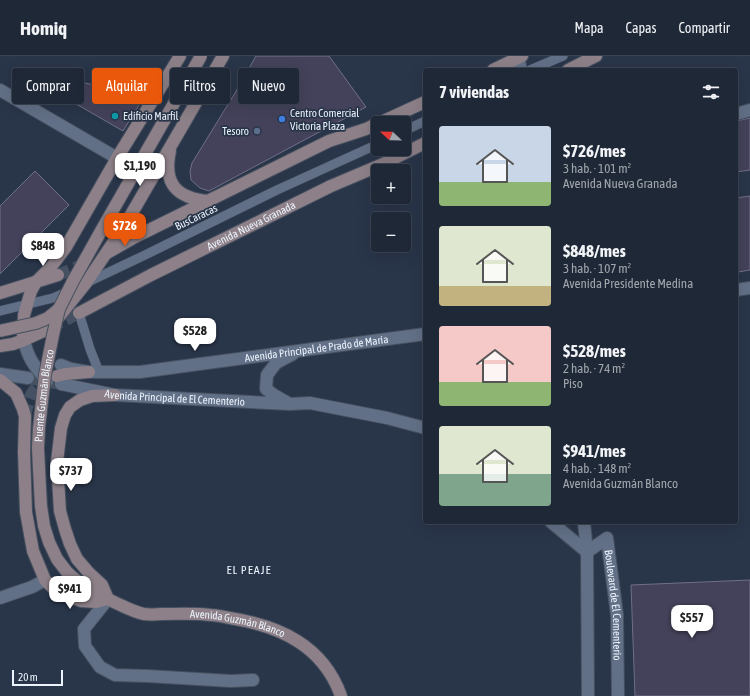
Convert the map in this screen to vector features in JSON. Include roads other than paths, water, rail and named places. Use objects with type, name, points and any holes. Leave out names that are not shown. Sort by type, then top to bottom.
[{"type":"street","points":[[94,372],[57,376],[34,366],[26,350],[24,340],[23,323],[27,305],[31,291],[36,282],[51,267],[66,247],[117,158],[180,56]]},
{"type":"street","name":"Puente Guzmán Blanco","points":[[108,599],[77,582],[67,572],[57,559],[49,542],[44,526],[41,506],[38,448],[45,375],[52,334],[59,309],[73,281],[201,56]]},
{"type":"street","points":[[0,346],[13,344],[50,328],[86,283],[125,225],[222,56]]},
{"type":"street","points":[[572,68],[596,56]]},
{"type":"street","points":[[497,68],[520,57],[521,68]]},
{"type":"street","points":[[0,90],[117,158]]},
{"type":"street","points":[[394,116],[423,103]]},
{"type":"street","points":[[738,113],[750,110]]},
{"type":"street","points":[[82,265],[105,255],[135,237],[329,141],[371,126]]},
{"type":"street","name":"Avenida Nueva Granada","points":[[79,313],[331,186],[383,164],[423,144]]},
{"type":"street","points":[[171,146],[168,166],[172,186],[188,197],[208,201]]},
{"type":"street","points":[[0,293],[58,275]]},
{"type":"street","points":[[738,290],[750,288]]},
{"type":"street","name":"Puente Guzmán Blanco","points":[[0,331],[36,323],[48,318],[59,309]]},
{"type":"street","name":"Avenida Principal de Prado de María","points":[[94,372],[140,372],[423,334]]},
{"type":"street","name":"Avenida Principal de El Cementerio","points":[[290,404],[266,389],[267,375],[276,363],[301,350]]},
{"type":"street","points":[[0,374],[28,378]]},
{"type":"street","name":"Avenida Principal de El Cementerio","points":[[57,376],[115,395],[310,404],[387,418],[423,427]]},
{"type":"street","points":[[0,380],[16,392],[25,416],[24,452],[26,512],[33,551],[45,580],[55,590],[81,601],[96,602],[108,599]]},
{"type":"street","points":[[108,599],[102,585],[88,573],[77,559],[64,529],[60,511],[57,462],[64,415],[70,407],[80,400],[92,396],[115,395]]},
{"type":"street","points":[[553,524],[587,552]]},
{"type":"street","points":[[584,524],[587,552],[588,696]]},
{"type":"street","name":"Boulevard de El Cementerio","points":[[587,552],[607,538],[617,616],[618,696]]},
{"type":"street","points":[[0,598],[32,587],[45,580]]},
{"type":"street","points":[[108,599],[84,629],[86,646],[100,667],[115,675],[231,681],[253,680]]},
{"type":"street","name":"Avenida Guzmán Blanco","points":[[108,599],[131,610],[145,614],[211,615],[250,621],[276,630],[300,642],[318,658],[329,671],[341,696]]},
{"type":"lane","points":[[535,68],[563,56]]},
{"type":"lane","points":[[411,128],[423,122]]},
{"type":"lane","name":"BusCaracas","points":[[0,312],[53,298],[143,256],[277,190],[371,147]]},
{"type":"lane","points":[[79,313],[90,349],[94,372]]},
{"type":"tunnel","points":[[58,275],[82,265]]},
{"type":"tunnel","points":[[50,328],[79,313]]},
{"type":"tunnel","points":[[28,378],[61,384]]},
{"type":"tunnel","points":[[25,416],[28,402],[32,393],[39,386],[51,379]]},
{"type":"place","name":"Edificio Marfil","points":[[115,116]]},
{"type":"place","name":"Centro Comercial Victoria Plaza","points":[[282,119]]},
{"type":"place","name":"Tesoro","points":[[257,131]]},
{"type":"district","name":"EL PEAJE","points":[[249,570]]}]
